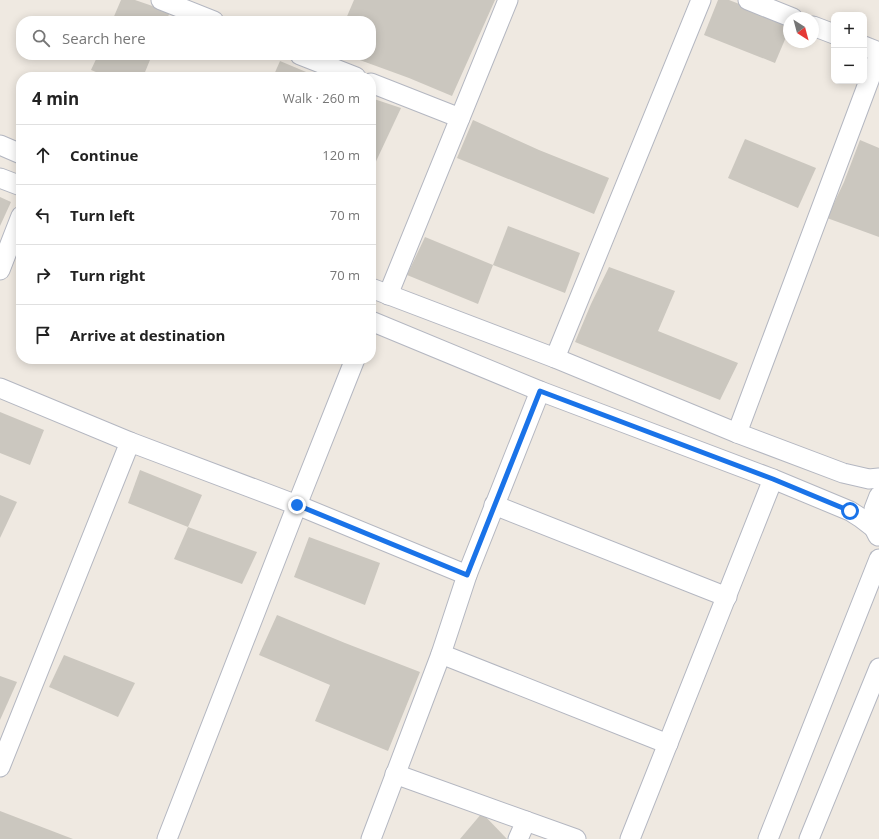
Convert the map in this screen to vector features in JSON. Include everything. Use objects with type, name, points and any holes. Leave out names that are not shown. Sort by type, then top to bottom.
[{"type":"street","points":[[161,0],[201,16]]},
{"type":"street","points":[[388,295],[508,0]]},
{"type":"street","points":[[555,358],[701,0]]},
{"type":"street","points":[[748,0],[783,14]]},
{"type":"street","points":[[819,28],[831,33]]},
{"type":"street","points":[[736,433],[879,53],[867,47]]},
{"type":"street","points":[[313,60],[343,72]]},
{"type":"street","points":[[376,85],[460,118]]},
{"type":"street","points":[[0,146],[16,152]]},
{"type":"street","points":[[0,178],[16,184]]},
{"type":"street","points":[[0,270],[16,229]]},
{"type":"street","points":[[376,290],[555,358],[736,433],[843,473],[870,479],[879,478]]},
{"type":"street","points":[[376,323],[540,391],[773,479],[850,511],[861,518],[876,534]]},
{"type":"street","points":[[167,839],[353,364]]},
{"type":"street","points":[[0,388],[130,442],[297,505],[467,575]]},
{"type":"street","points":[[371,839],[441,654],[467,575],[540,391]]},
{"type":"street","points":[[0,767],[130,442]]},
{"type":"street","points":[[630,839],[773,479]]},
{"type":"street","points":[[876,534],[874,509],[879,496]]},
{"type":"street","points":[[494,505],[727,597]]},
{"type":"street","points":[[768,839],[879,559]]},
{"type":"street","points":[[441,654],[668,744]]},
{"type":"street","points":[[809,839],[879,668]]},
{"type":"street","points":[[395,774],[576,839]]},
{"type":"street","points":[[518,839],[526,821]]},
{"type":"building","points":[[121,0],[135,0],[170,12],[168,16],[114,16]]},
{"type":"building","points":[[354,0],[495,0],[452,96],[360,60],[376,60],[376,16],[347,16]]},
{"type":"building","points":[[718,0],[729,0],[783,21],[783,44],[775,63],[704,35]]},
{"type":"building","points":[[96,60],[150,60],[145,72],[96,72],[91,70]]},
{"type":"building","points":[[280,61],[306,72],[275,72]]},
{"type":"building","points":[[376,100],[401,108],[376,161]]},
{"type":"building","points":[[473,120],[539,150],[609,178],[594,214],[457,158]]},
{"type":"building","points":[[745,139],[816,168],[798,208],[728,178]]},
{"type":"building","points":[[860,140],[879,148],[879,237],[827,218],[844,182]]},
{"type":"building","points":[[0,197],[11,202],[0,226]]},
{"type":"building","points":[[508,226],[580,253],[565,293],[493,265]]},
{"type":"building","points":[[425,237],[493,265],[478,304],[407,275]]},
{"type":"building","points":[[609,267],[675,291],[658,331],[738,363],[720,400],[575,342]]},
{"type":"building","points":[[0,412],[44,430],[30,465],[0,453]]},
{"type":"building","points":[[140,470],[202,495],[188,527],[128,503]]},
{"type":"building","points":[[0,495],[17,502],[0,538]]},
{"type":"building","points":[[188,527],[257,552],[242,584],[174,559]]},
{"type":"building","points":[[309,537],[380,563],[365,605],[294,577]]},
{"type":"building","points":[[277,615],[420,672],[388,751],[315,721],[330,685],[259,655]]},
{"type":"building","points":[[64,655],[135,683],[118,717],[49,687]]},
{"type":"building","points":[[0,676],[17,682],[0,720]]},
{"type":"building","points":[[0,811],[73,839],[0,839]]},
{"type":"building","points":[[482,813],[507,839],[460,839]]},
{"type":"route","points":[[297,505],[467,575],[540,391],[773,479],[850,511]]}]
